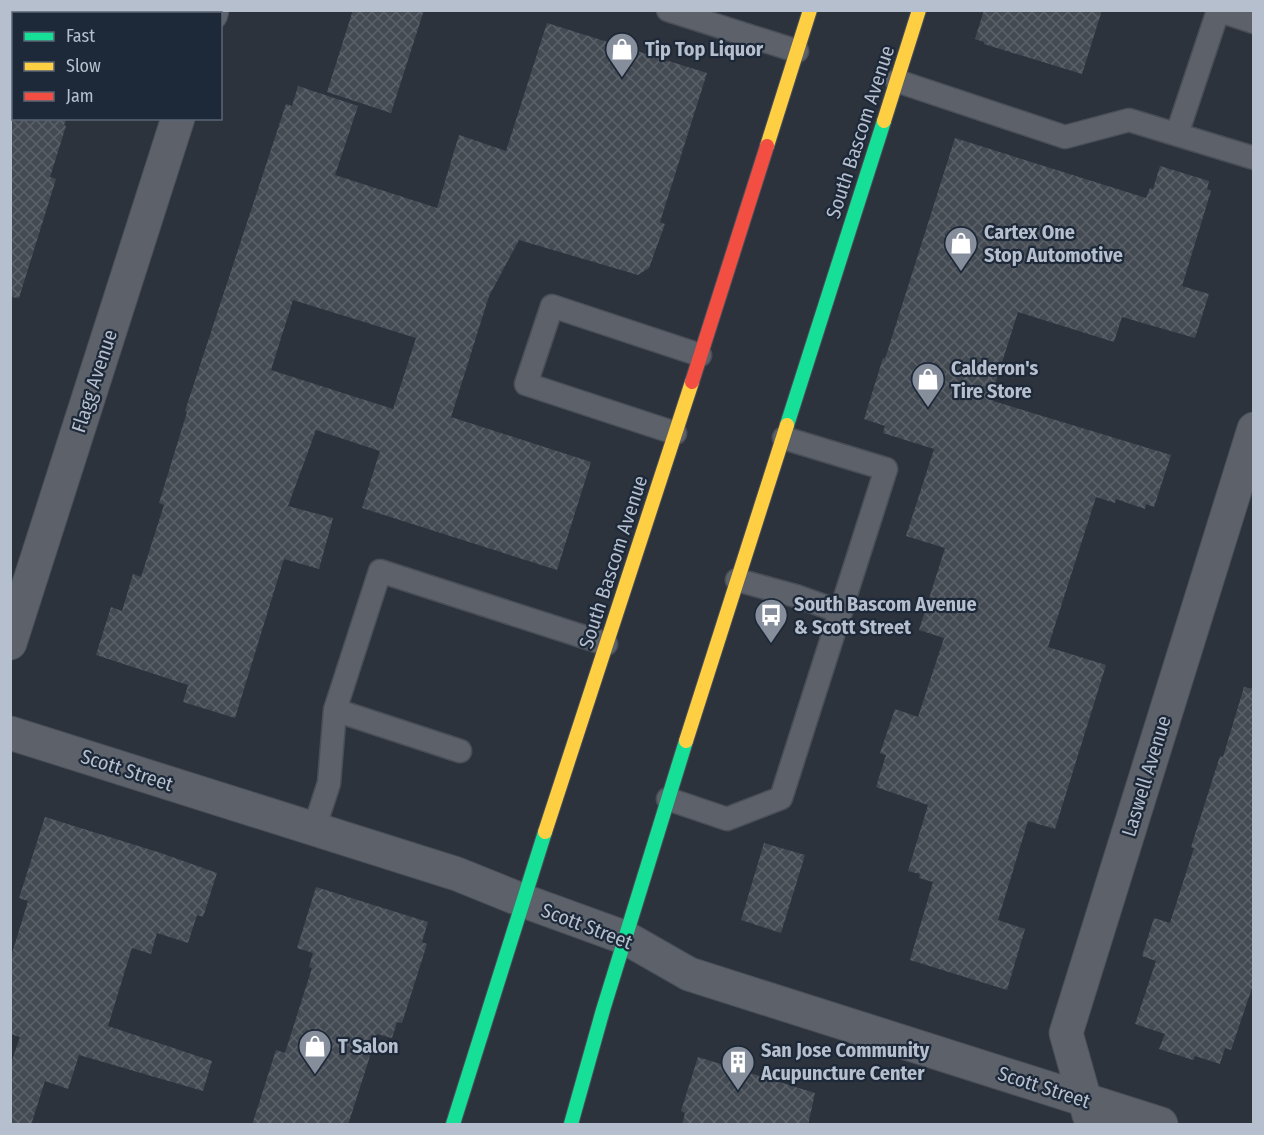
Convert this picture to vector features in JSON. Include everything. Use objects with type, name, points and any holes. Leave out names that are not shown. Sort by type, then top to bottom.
[{"type":"main road","name":"South Bascom Avenue","points":[[453,1125],[810,10]]},
{"type":"main road","name":"South Bascom Avenue","points":[[571,1125],[603,1010],[668,799],[919,10]]},
{"type":"street","name":"Flagg Avenue","points":[[10,643],[177,120]]},
{"type":"street","name":"Laswell Avenue","points":[[1088,1112],[1066,1033],[1254,429]]},
{"type":"street","name":"Scott Street","points":[[10,733],[457,874],[626,938],[689,974],[1088,1112],[1161,1125]]},
{"type":"lane","points":[[668,10],[797,51]]},
{"type":"lane","points":[[1177,134],[1217,11],[1254,22]]},
{"type":"lane","points":[[897,81],[1065,137],[1129,120],[1254,158]]},
{"type":"lane","points":[[675,433],[526,384],[552,306],[700,355]]},
{"type":"lane","points":[[668,799],[727,819],[782,798],[886,469],[784,438]]},
{"type":"lane","points":[[314,829],[329,783],[335,710],[380,571],[606,644]]},
{"type":"lane","points":[[737,580],[796,596],[841,612]]},
{"type":"lane","points":[[335,710],[460,751]]},
{"type":"building","points":[[353,10],[424,10],[391,113],[327,92]]},
{"type":"building","points":[[984,10],[1102,10],[1082,74],[984,44],[975,39]]},
{"type":"building","points":[[547,23],[707,73],[660,222],[665,224],[649,268],[638,275],[519,240],[489,296],[451,417],[591,462],[557,570],[362,508],[380,451],[316,430],[288,506],[333,518],[319,569],[284,559],[235,718],[183,702],[188,685],[96,655],[111,607],[122,611],[133,574],[141,577],[164,505],[159,503],[187,412],[185,411],[286,104],[292,106],[298,86],[358,106],[335,175],[437,208],[459,135],[506,151]],"holes":[[[293,300],[416,338],[393,409],[271,370]]]},
{"type":"building","points":[[10,118],[12,120],[66,120],[50,177],[56,179],[19,298],[10,297]]},
{"type":"building","points":[[955,138],[1146,198],[1150,188],[1153,189],[1160,166],[1209,181],[1207,189],[1211,191],[1182,286],[1209,294],[1195,338],[1122,317],[1114,342],[1018,312],[991,397],[994,398],[993,401],[1171,455],[1154,507],[1146,504],[1145,509],[1116,499],[1115,503],[1096,497],[1048,647],[1106,665],[1055,829],[1028,821],[998,920],[1025,929],[1007,990],[910,960],[933,882],[919,878],[920,874],[908,871],[928,805],[876,787],[886,755],[880,753],[895,709],[918,717],[944,638],[919,630],[945,548],[906,536],[934,449],[883,433],[885,426],[864,419]]},
{"type":"building","points":[[1244,687],[1254,689],[1254,982],[1231,1050],[1225,1048],[1220,1064],[1195,1056],[1193,1060],[1159,1049],[1165,1034],[1135,1024],[1156,961],[1142,956],[1154,918],[1170,923],[1194,848],[1191,847],[1220,756],[1223,757]]},
{"type":"building","points":[[45,817],[217,873],[203,917],[197,915],[188,943],[157,933],[151,954],[132,948],[108,1026],[212,1061],[203,1091],[79,1055],[68,1089],[45,1081],[31,1125],[10,1125],[10,1066],[20,1037],[10,1034],[10,960],[28,901],[19,898]]},
{"type":"building","points":[[764,843],[805,855],[781,933],[741,920]]},
{"type":"building","points":[[316,887],[428,922],[422,942],[427,944],[402,1023],[397,1022],[392,1038],[377,1034],[348,1125],[252,1125],[276,1050],[285,1053],[312,968],[309,967],[313,953],[297,948]]},
{"type":"building","name":"San Jose Community Acupuncture Center","points":[[698,1057],[815,1093],[808,1125],[682,1125],[685,1113],[681,1111]]},
{"type":"traffic: fast","points":[[787,425],[884,121]]},
{"type":"traffic: fast","points":[[571,1124],[603,1010],[686,741]]},
{"type":"traffic: fast","points":[[453,1124],[545,832]]},
{"type":"traffic: slow","points":[[767,146],[810,10]]},
{"type":"traffic: slow","points":[[884,121],[919,10]]},
{"type":"traffic: slow","points":[[545,832],[692,382]]},
{"type":"traffic: slow","points":[[686,741],[787,425]]},
{"type":"traffic: jam","points":[[692,382],[767,146]]},
{"type":"place","name":"Tip Top Liquor","points":[[622,78]]},
{"type":"place","name":"Cartex One Stop Automotive","points":[[961,272]]},
{"type":"place","name":"Calderon's Tire Store","points":[[928,408]]},
{"type":"place","name":"South Bascom Avenue & Scott Street","points":[[771,644]]},
{"type":"place","name":"T Salon","points":[[315,1075]]},
{"type":"place","name":"San Jose Community Acupuncture Center","points":[[738,1091]]}]
